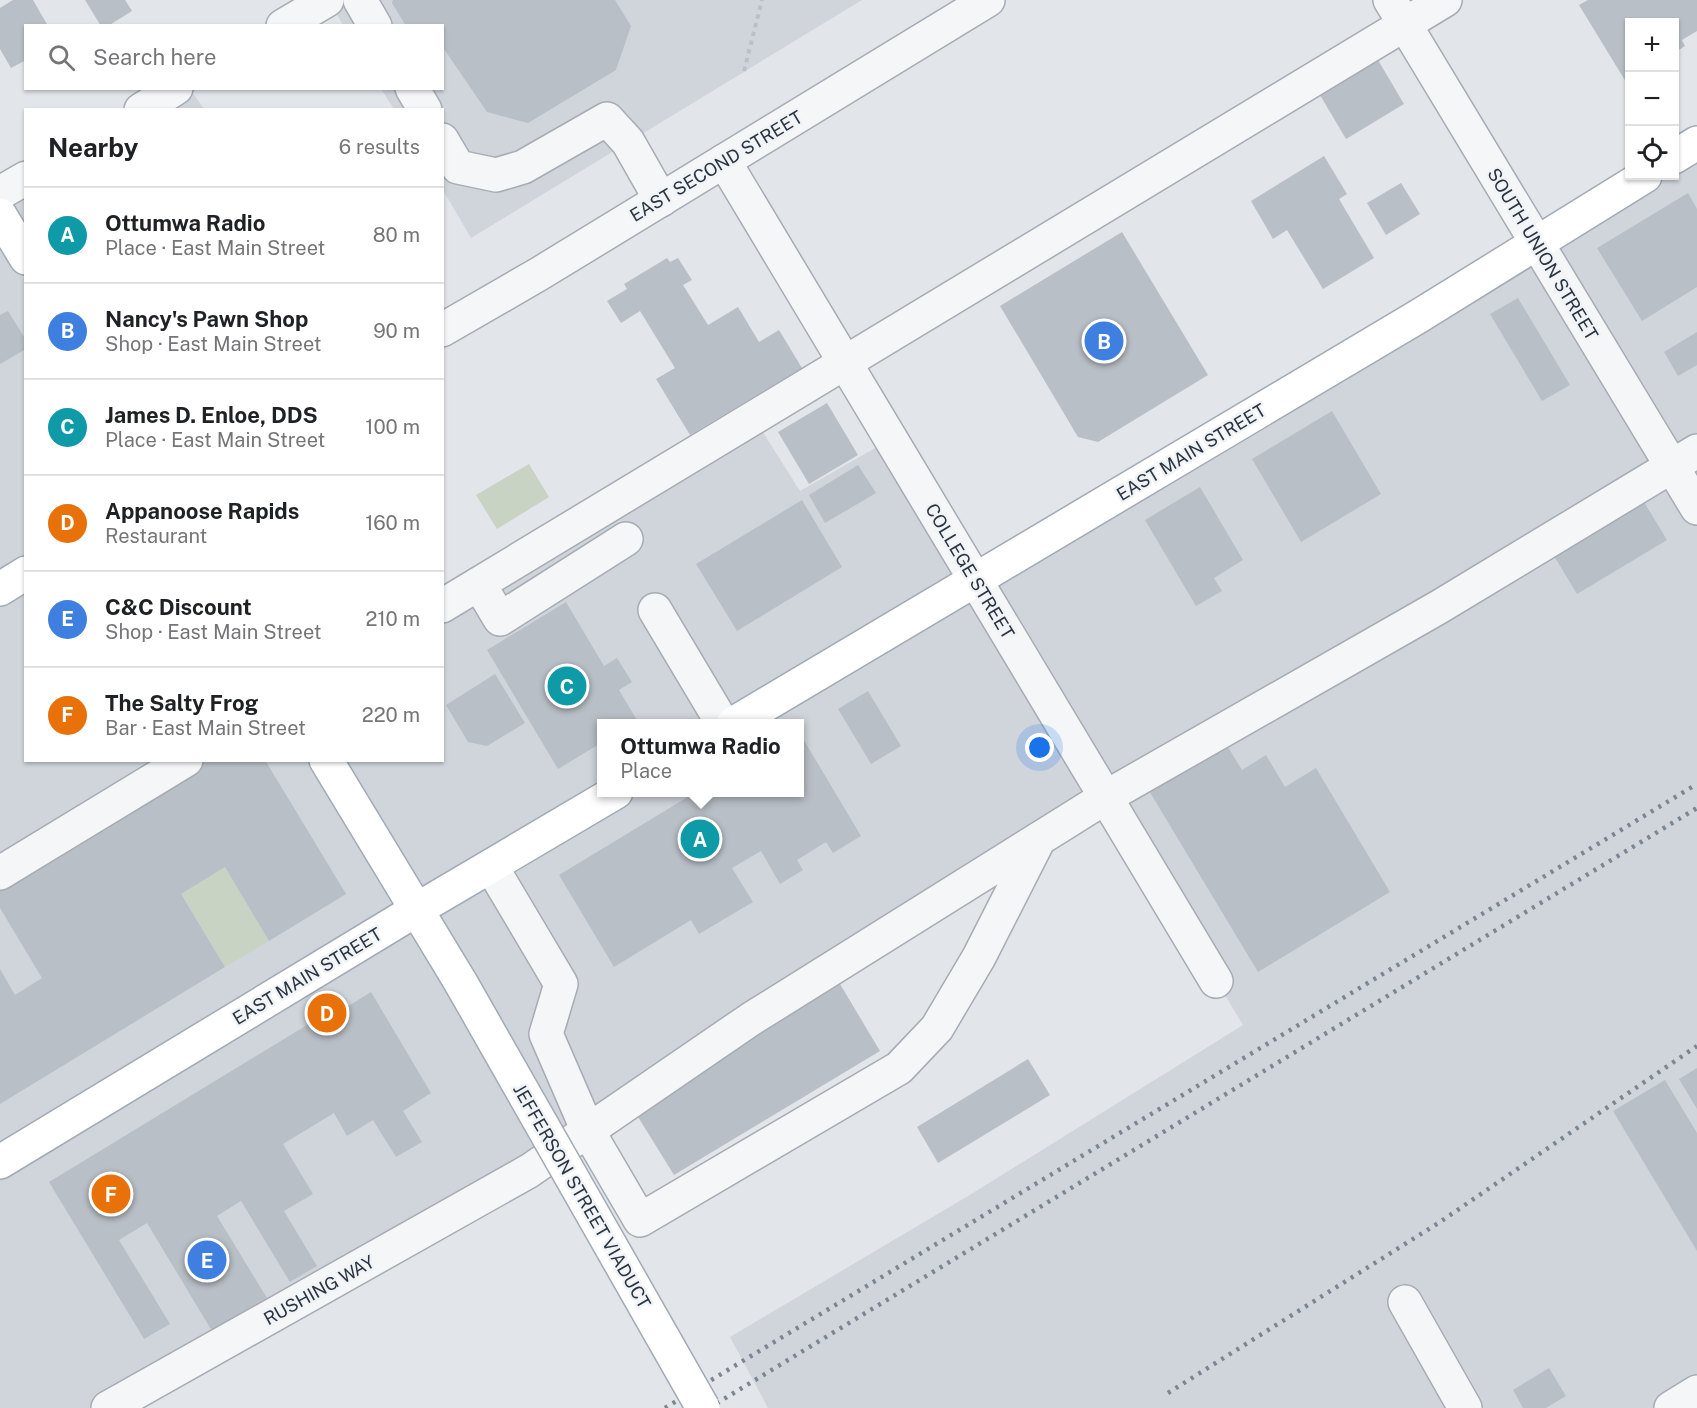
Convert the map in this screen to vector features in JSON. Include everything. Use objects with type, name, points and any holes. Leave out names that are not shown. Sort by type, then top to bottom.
[{"type":"main road","points":[[1679,154],[1697,143]]},
{"type":"main road","name":"EAST MAIN STREET","points":[[740,719],[1409,322],[1639,180]]},
{"type":"main road","points":[[0,215],[24,255]]},
{"type":"main road","points":[[0,589],[24,574]]},
{"type":"main road","name":"JEFFERSON STREET VIADUCT","points":[[327,762],[461,983],[703,1408]]},
{"type":"main road","name":"EAST MAIN STREET","points":[[0,1162],[608,797]]},
{"type":"street","points":[[286,24],[327,0]]},
{"type":"street","points":[[360,0],[374,24]]},
{"type":"street","name":"EAST SECOND STREET","points":[[444,329],[539,274],[988,0]]},
{"type":"street","points":[[444,605],[844,363],[1397,12],[1445,0]]},
{"type":"street","name":"SOUTH UNION STREET","points":[[1397,12],[1537,243],[1684,459],[1697,508]]},
{"type":"street","points":[[144,108],[173,90]]},
{"type":"street","points":[[413,90],[424,108]]},
{"type":"street","points":[[444,143],[458,166],[496,175],[523,167],[608,119],[628,142],[661,200]]},
{"type":"street","name":"COLLEGE STREET","points":[[724,161],[1216,981]]},
{"type":"street","points":[[0,193],[24,179]]},
{"type":"street","name":"RUSHING WAY","points":[[108,1408],[530,1171],[751,1019],[1106,797],[1439,607],[1684,459]]},
{"type":"street","points":[[479,584],[500,619],[626,539]]},
{"type":"street","points":[[655,610],[721,719]]},
{"type":"street","points":[[0,873],[183,762]]},
{"type":"street","points":[[491,866],[561,984],[546,1034],[588,1131],[640,1220],[899,1068],[937,1028],[979,957],[1039,839]]},
{"type":"street","points":[[1406,1302],[1465,1408]]},
{"type":"street","points":[[1671,1408],[1697,1392]]},
{"type":"path","points":[[744,72],[762,0]]},
{"type":"shaded area","points":[[328,0],[862,0],[471,238],[444,192],[444,108],[393,108],[382,90],[444,90],[444,24],[342,24]]},
{"type":"shaded area","points":[[191,90],[203,108],[146,108]]},
{"type":"shaded area","points":[[1697,143],[1697,1408],[768,1408],[730,1337],[968,1196],[1243,1025],[1106,797],[751,1019],[108,1408],[0,1408],[0,193],[24,179],[24,762],[444,762],[444,605],[754,418],[800,491],[891,439],[975,581],[1638,180],[1679,180],[1679,154]]},
{"type":"green space","points":[[529,464],[549,497],[497,529],[476,495]]},
{"type":"green space","points":[[225,867],[269,941],[225,967],[181,894]]},
{"type":"building","points":[[13,0],[33,0],[47,24],[24,24],[24,61],[11,68],[0,49],[0,8]]},
{"type":"building","points":[[85,0],[125,0],[132,11],[111,24],[100,24]]},
{"type":"building","points":[[393,0],[615,0],[631,26],[616,70],[528,123],[487,112],[444,49],[444,24],[405,24],[392,3]]},
{"type":"building","points":[[1588,0],[1697,0],[1697,31],[1682,40],[1685,46],[1679,50],[1679,18],[1625,18],[1625,80],[1579,5]]},
{"type":"building","points":[[1378,60],[1404,104],[1346,139],[1320,95]]},
{"type":"building","points":[[1324,156],[1347,194],[1339,199],[1374,258],[1323,289],[1287,230],[1273,239],[1251,201]]},
{"type":"building","points":[[1401,183],[1420,214],[1386,235],[1367,203]]},
{"type":"building","points":[[1688,193],[1697,209],[1697,287],[1642,321],[1597,248]]},
{"type":"building","points":[[1122,232],[1208,375],[1098,442],[1078,437],[1000,306]]},
{"type":"building","points":[[667,258],[670,262],[678,258],[692,280],[683,285],[708,325],[738,307],[759,342],[779,330],[802,368],[690,435],[656,379],[675,368],[640,311],[621,323],[607,301],[627,289],[624,284]]},
{"type":"building","points":[[1518,298],[1570,385],[1542,401],[1490,314]]},
{"type":"building","points":[[8,311],[24,337],[24,350],[0,364],[0,315]]},
{"type":"building","points":[[1697,332],[1697,365],[1678,376],[1664,352]]},
{"type":"building","points":[[827,403],[858,455],[809,484],[778,432]]},
{"type":"building","points":[[1332,411],[1381,494],[1301,542],[1252,459]]},
{"type":"building","points":[[858,465],[876,493],[825,523],[809,495]]},
{"type":"building","points":[[1200,487],[1243,560],[1214,578],[1222,591],[1196,606],[1145,520]]},
{"type":"building","points":[[1641,497],[1667,540],[1577,594],[1551,551]]},
{"type":"building","points":[[802,500],[842,567],[737,631],[696,564]]},
{"type":"building","points":[[566,602],[604,666],[617,658],[632,682],[619,690],[636,719],[597,719],[597,745],[558,769],[487,650]]},
{"type":"building","points":[[495,674],[525,723],[487,746],[468,742],[446,705]]},
{"type":"building","points":[[868,691],[901,746],[871,764],[838,709]]},
{"type":"building","points":[[804,740],[861,836],[833,853],[826,842],[797,860],[803,870],[780,884],[761,851],[732,868],[753,902],[699,934],[691,920],[614,967],[559,875],[688,797],[804,797]]},
{"type":"building","points":[[1225,742],[1242,770],[1266,755],[1285,787],[1316,768],[1390,892],[1258,972],[1148,789]]},
{"type":"building","points":[[203,762],[266,762],[346,894],[269,941],[225,867],[181,894],[225,967],[0,1104],[0,969],[15,995],[42,978],[0,908],[0,886],[16,876],[20,882],[132,814],[128,807]]},
{"type":"building","points":[[837,979],[880,1051],[674,1175],[630,1104]]},
{"type":"building","points":[[371,992],[431,1093],[403,1111],[422,1142],[396,1157],[373,1120],[347,1136],[334,1113],[283,1144],[313,1194],[284,1211],[317,1266],[290,1282],[241,1201],[217,1216],[267,1298],[212,1331],[147,1223],[119,1240],[170,1324],[144,1339],[49,1182],[340,1005],[342,1010]]},
{"type":"building","points":[[1028,1059],[1050,1095],[938,1163],[917,1127]]},
{"type":"building","points":[[1697,1068],[1697,1109],[1679,1079]]},
{"type":"building","points":[[1665,1080],[1697,1133],[1697,1251],[1613,1111]]},
{"type":"building","points":[[1549,1368],[1566,1396],[1546,1408],[1523,1408],[1513,1390]]},
{"type":"railway","points":[[665,1408],[1697,784]]},
{"type":"railway","points":[[709,1408],[1697,808]]},
{"type":"railway","points":[[1168,1393],[1440,1222],[1697,1046]]},
{"type":"place","name":"Nancy's Pawn Shop","points":[[1104,341]]},
{"type":"place","name":"James D. Enloe, DDS","points":[[567,686]]},
{"type":"place","name":"Ottumwa Radio","points":[[700,839]]},
{"type":"place","name":"Appanoose Rapids","points":[[327,1013]]},
{"type":"place","name":"The Salty Frog","points":[[111,1194]]},
{"type":"place","name":"C&C Discount","points":[[207,1260]]}]
